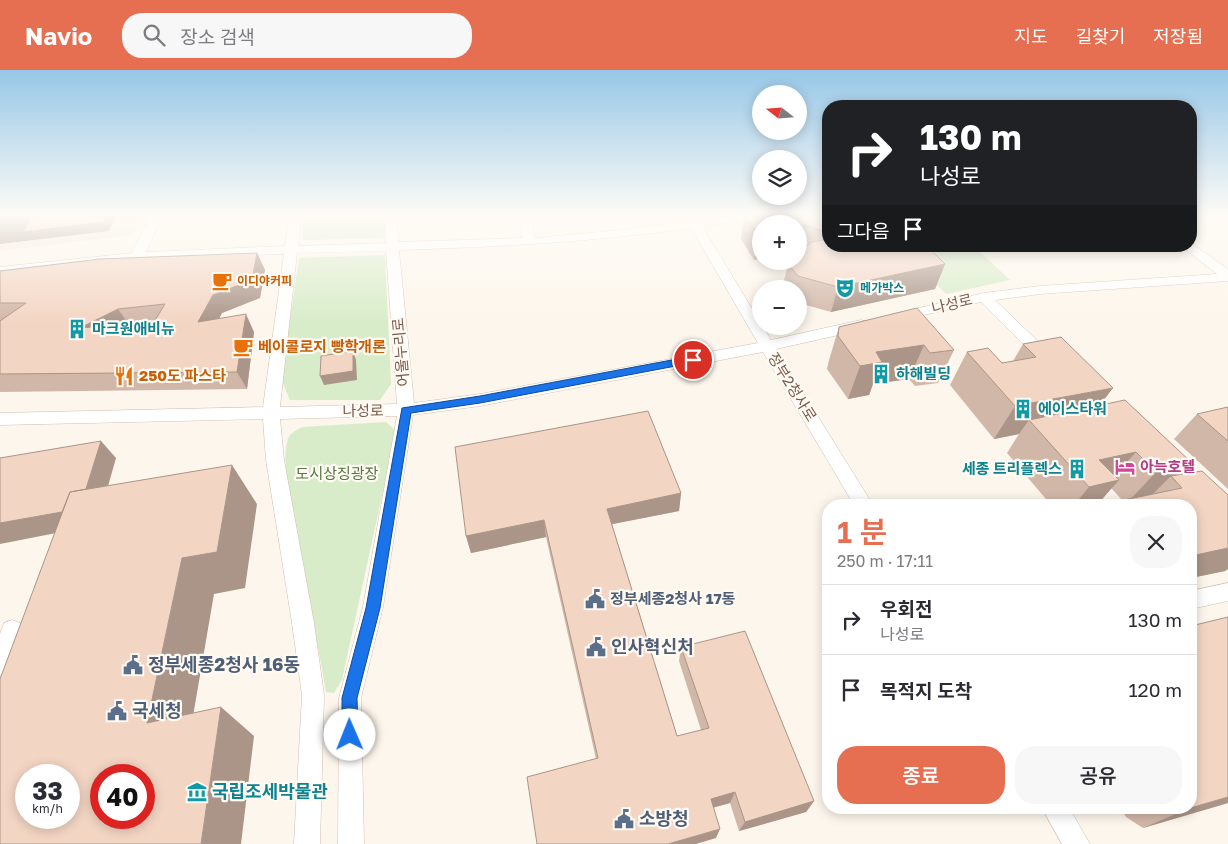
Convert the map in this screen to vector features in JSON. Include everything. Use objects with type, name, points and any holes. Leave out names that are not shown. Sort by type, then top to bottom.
[{"type":"street","points":[[0,271],[138,255],[211,252]]},
{"type":"street","points":[[291,252],[271,412],[275,460],[303,623],[313,695],[307,844]]},
{"type":"street","name":"어울누리로","points":[[351,844],[350,698],[373,608],[406,410],[393,252]]},
{"type":"street","name":"정부2청사로","points":[[711,252],[860,499]]},
{"type":"street","points":[[1195,252],[1228,276]]},
{"type":"street","name":"나성로","points":[[0,419],[406,410],[480,400],[767,346],[984,297],[1040,290],[1228,276]]},
{"type":"street","name":"나성로","points":[[984,297],[1061,372]]},
{"type":"street","points":[[1197,599],[1228,592]]},
{"type":"street","points":[[0,664],[12,630]]},
{"type":"street","points":[[1059,814],[1077,844]]},
{"type":"green space","points":[[905,252],[980,252],[1010,280],[946,294]]},
{"type":"green space","points":[[385,255],[391,384],[380,400],[290,400],[281,379],[299,258]]},
{"type":"green space","name":"도시상징광장","points":[[386,422],[396,431],[342,680],[334,693],[326,692],[287,478],[285,460],[287,442],[291,434],[302,427]]},
{"type":"building","points":[[807,252],[933,252],[945,264],[838,287],[798,276],[793,270],[807,270]]},
{"type":"building","name":"마크원애비뉴","points":[[257,253],[252,280],[213,295],[198,322],[246,314],[237,372],[0,374],[0,321],[26,303],[0,303],[0,271],[100,259]],"holes":[[[165,304],[154,322],[80,328],[118,309]]]},
{"type":"building","points":[[917,308],[954,350],[930,353],[924,345],[876,352],[882,362],[860,366],[838,336],[839,327]]},
{"type":"building","points":[[1061,337],[1113,388],[1015,406],[967,352],[988,348],[1002,363],[1036,357],[1023,344]]},
{"type":"building","points":[[353,351],[353,371],[320,376],[321,356]]},
{"type":"building","points":[[1125,400],[1193,464],[1156,472],[1136,452],[1099,460],[1119,480],[1089,487],[1029,420]]},
{"type":"building","points":[[1228,407],[1228,441],[1197,414]]},
{"type":"building","name":"정부세종2청사 17동","points":[[648,411],[681,493],[607,509],[677,736],[709,728],[681,647],[745,631],[814,801],[745,822],[735,792],[711,799],[720,829],[668,844],[537,844],[527,777],[598,758],[544,520],[466,536],[455,447]]},
{"type":"building","points":[[101,441],[86,489],[70,492],[62,512],[0,523],[0,458]]},
{"type":"building","name":"정부세종2청사 16동","points":[[232,465],[217,552],[182,558],[147,723],[221,707],[201,844],[0,844],[0,679],[70,492]]},
{"type":"building","points":[[1202,471],[1228,495],[1228,548],[1197,555],[1197,499],[1129,499],[1182,488],[1171,476]]},
{"type":"building","points":[[1228,617],[1228,797],[1197,806],[1197,625]]},
{"type":"place","name":"이디야커피","points":[[222,281]]},
{"type":"place","name":"메가박스","points":[[845,288]]},
{"type":"place","name":"마크원애비뉴","points":[[77,329]]},
{"type":"place","name":"베이콜로지 빵학개론","points":[[243,347]]},
{"type":"place","name":"하해빌딩","points":[[881,374]]},
{"type":"place","name":"250도 파스타","points":[[124,376]]},
{"type":"place","name":"에이스타워","points":[[1023,409]]},
{"type":"place","name":"아늑호텔","points":[[1125,467]]},
{"type":"place","name":"세종 트리플렉스","points":[[1077,469]]},
{"type":"place","name":"정부세종2청사 17동","points":[[595,599]]},
{"type":"place","name":"인사혁신처","points":[[596,647]]},
{"type":"place","name":"정부세종2청사 16동","points":[[133,665]]},
{"type":"place","name":"국세청","points":[[117,711]]},
{"type":"place","name":"국립조세박물관","points":[[197,792]]},
{"type":"place","name":"소방청","points":[[624,819]]},
{"type":"route","points":[[350,735],[350,698],[373,608],[406,410],[480,400],[693,360]]}]
